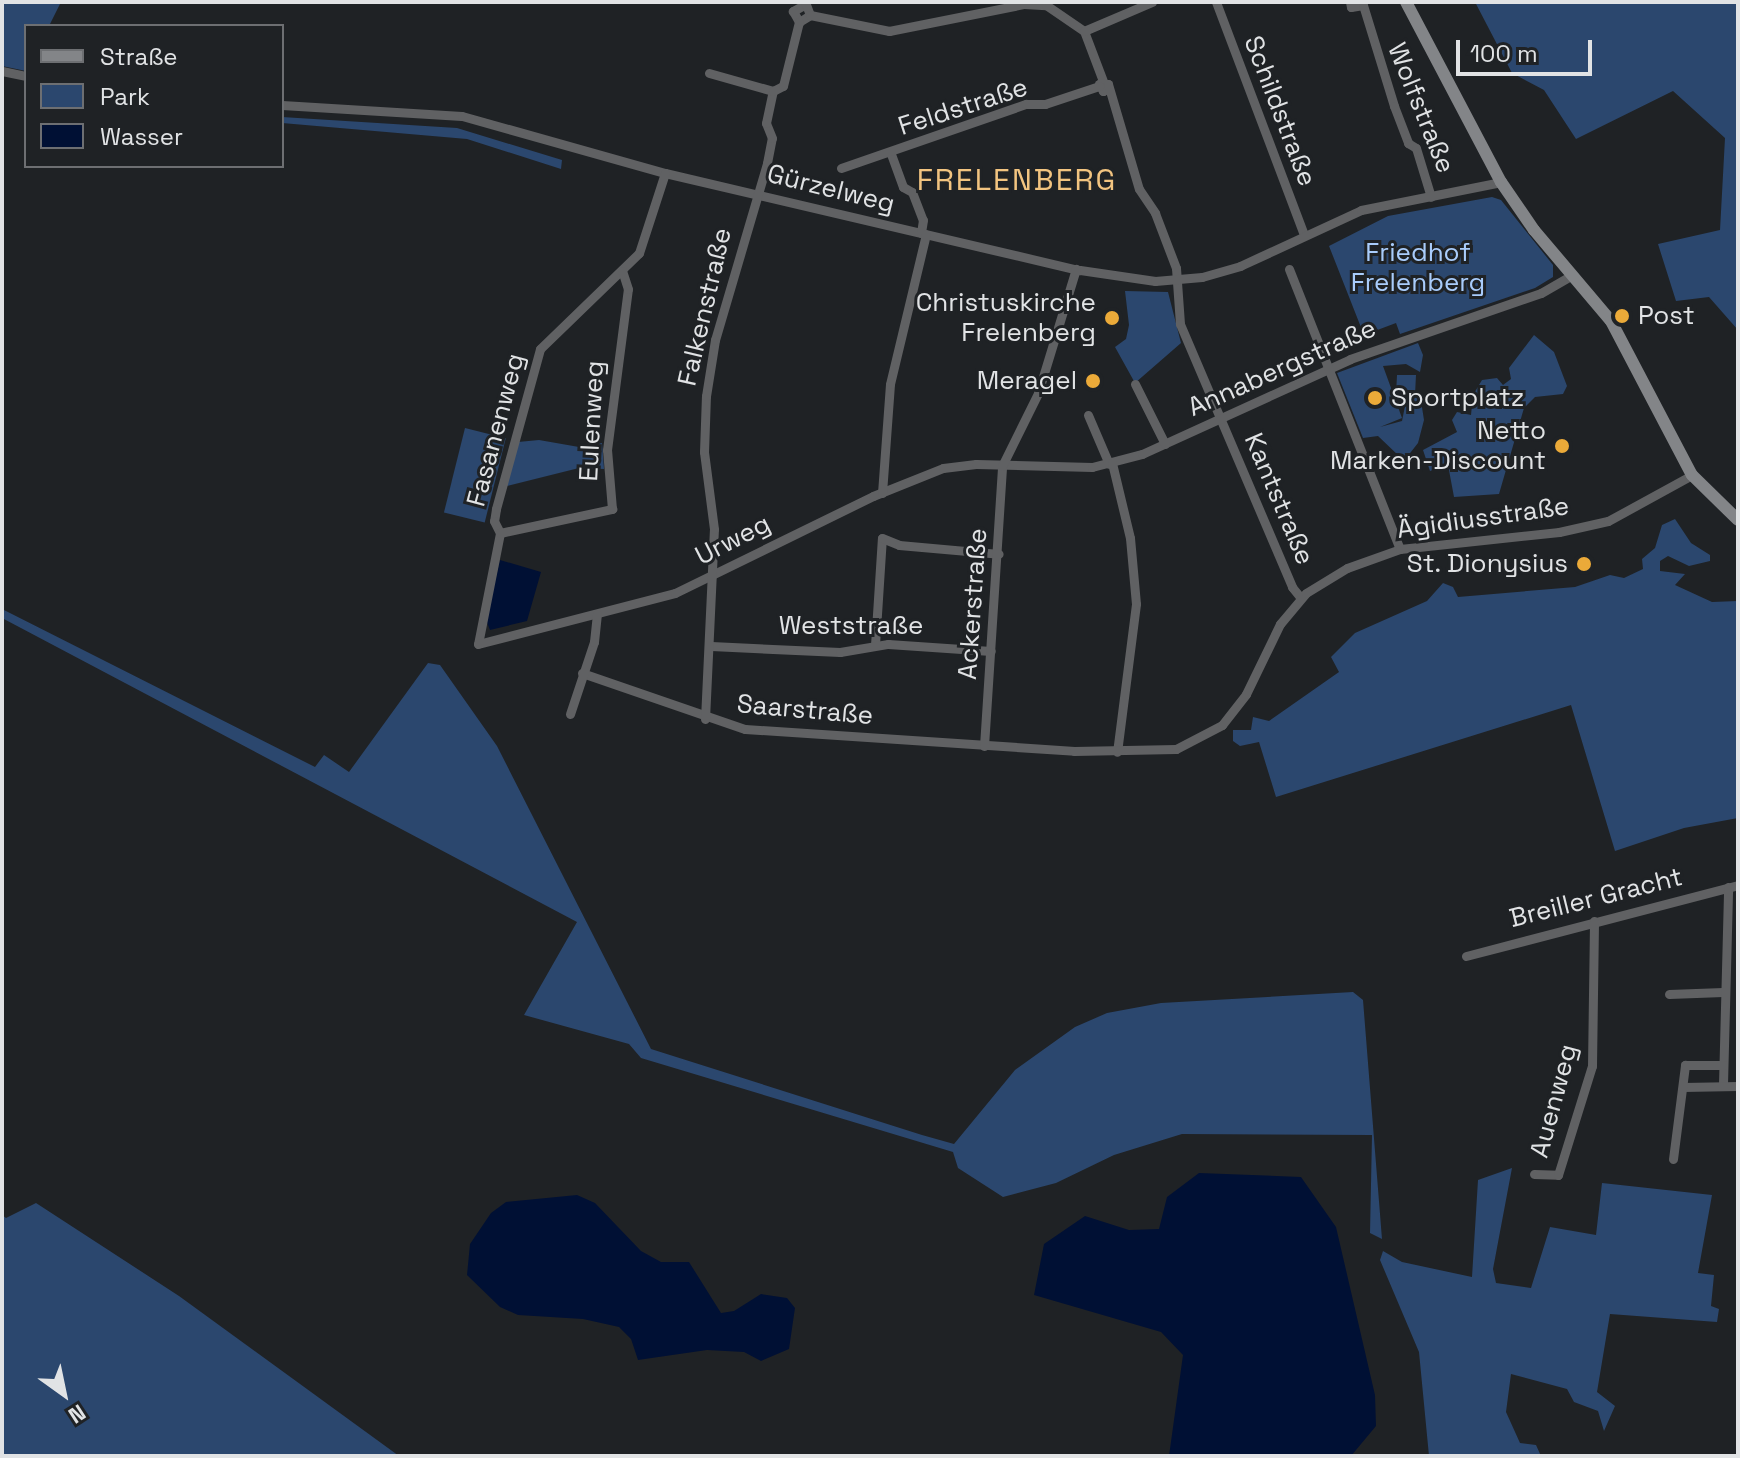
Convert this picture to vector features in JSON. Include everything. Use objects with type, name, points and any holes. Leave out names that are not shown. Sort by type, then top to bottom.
[{"type":"main road","points":[[1406,2],[1501,182],[1618,334],[1692,475],[1738,520]]},
{"type":"street","points":[[956,2],[959,16]]},
{"type":"street","points":[[1084,31],[1152,2]]},
{"type":"street","name":"Schildstraße","points":[[1216,2],[1304,235]]},
{"type":"street","name":"Wolfstraße","points":[[1350,2],[1351,7],[1363,5],[1393,104],[1408,143],[1416,148],[1431,197]]},
{"type":"street","points":[[709,73],[773,91],[783,86],[799,22],[793,11],[804,3],[810,15]]},
{"type":"street","points":[[799,22],[810,15],[882,31],[1024,4],[1056,5],[1084,31],[1105,86]]},
{"type":"street","points":[[2,71],[24,76]]},
{"type":"street","name":"Feldstraße","points":[[841,168],[891,154],[1026,104],[1045,104],[1105,86]]},
{"type":"street","name":"Kantstraße","points":[[1105,86],[1129,143],[1125,151],[1139,189],[1155,213],[1176,268],[1180,324],[1292,587],[1301,598]]},
{"type":"street","points":[[754,193],[772,138],[764,128],[773,91]]},
{"type":"street","name":"Gürzelweg","points":[[284,105],[462,116],[665,173],[1076,269],[1175,280],[1240,266],[1361,210],[1501,182]]},
{"type":"street","points":[[882,493],[890,384],[924,234],[923,220],[912,192],[903,187],[891,154]]},
{"type":"street","name":"Fasanenweg","points":[[478,644],[500,533],[494,521],[496,509],[540,349],[639,253],[665,173]]},
{"type":"street","name":"Falkenstraße","points":[[705,719],[713,576],[713,517],[704,452],[706,396],[715,342],[754,193]]},
{"type":"street","points":[[1002,466],[1038,393],[1076,269]]},
{"type":"street","points":[[1289,269],[1400,549]]},
{"type":"street","name":"Eulenweg","points":[[500,533],[612,509],[607,450],[628,289],[622,271]]},
{"type":"street","name":"Annabergstraße","points":[[1002,466],[1111,464],[1165,444],[1328,369],[1541,293],[1572,275]]},
{"type":"street","points":[[1135,384],[1165,444]]},
{"type":"street","points":[[1088,415],[1111,464],[1130,538],[1136,604],[1117,752]]},
{"type":"street","name":"Urweg","points":[[478,644],[675,593],[882,493],[960,464],[1002,466]]},
{"type":"street","name":"Ackerstraße","points":[[984,746],[999,554],[1002,466]]},
{"type":"street","name":"Ägidiusstraße","points":[[1117,752],[1176,749],[1222,725],[1246,694],[1275,631],[1301,598],[1347,568],[1400,549],[1597,524],[1636,510],[1692,475]]},
{"type":"street","points":[[875,645],[882,538],[899,545],[999,554]]},
{"type":"street","points":[[570,714],[594,642],[597,614]]},
{"type":"street","name":"Weststraße","points":[[711,646],[840,652],[875,645],[991,651]]},
{"type":"street","name":"Saarstraße","points":[[582,673],[705,719],[745,729],[1117,752]]},
{"type":"street","points":[[1723,1084],[1723,992],[1733,886]]},
{"type":"street","name":"Breiller Gracht","points":[[1466,956],[1733,886]]},
{"type":"street","name":"Auenweg","points":[[1534,1174],[1558,1175],[1592,1066],[1594,921]]},
{"type":"street","points":[[1669,994],[1723,992]]},
{"type":"street","points":[[1673,1159],[1685,1065],[1723,1065]]},
{"type":"street","points":[[1683,1087],[1738,1086]]},
{"type":"green space","points":[[2,2],[61,2],[50,24],[24,24],[24,71],[2,66]]},
{"type":"green space","points":[[1475,2],[1738,2],[1738,330],[1709,297],[1676,301],[1658,244],[1720,230],[1725,138],[1673,91],[1576,139],[1544,90],[1512,73]]},
{"type":"green space","points":[[284,117],[457,128],[562,160],[561,169],[467,139],[284,123]]},
{"type":"green space","name":"Friedhof Frelenberg","points":[[1492,197],[1501,200],[1553,265],[1553,277],[1535,288],[1400,334],[1396,323],[1364,335],[1329,246],[1388,216]]},
{"type":"green space","points":[[1125,291],[1168,292],[1181,343],[1135,383],[1115,347],[1126,339],[1129,325]]},
{"type":"green space","points":[[1534,335],[1554,352],[1567,386],[1563,394],[1535,397],[1524,408],[1499,494],[1454,497],[1448,465],[1430,471],[1423,450],[1457,432],[1452,420],[1457,412],[1471,415],[1473,395],[1482,380],[1497,378],[1503,385],[1511,379],[1509,368]]},
{"type":"green space","points":[[1418,343],[1423,355],[1420,372],[1406,364],[1383,366],[1402,418],[1380,427],[1402,421],[1405,406],[1415,396],[1396,395],[1397,375],[1416,375],[1415,395],[1421,401],[1424,420],[1418,443],[1407,457],[1400,457],[1378,436],[1363,438],[1337,373]]},
{"type":"green space","points":[[465,428],[506,438],[485,523],[444,512]]},
{"type":"green space","points":[[539,440],[579,447],[602,443],[604,469],[579,468],[507,486],[518,442]]},
{"type":"green space","points":[[1675,519],[1691,543],[1710,555],[1710,561],[1689,566],[1668,556],[1660,561],[1660,571],[1685,574],[1675,585],[1712,602],[1738,601],[1738,818],[1684,828],[1615,851],[1571,705],[1276,797],[1259,742],[1240,746],[1233,741],[1233,730],[1251,730],[1253,717],[1269,721],[1339,672],[1331,657],[1355,633],[1427,601],[1443,583],[1453,587],[1458,597],[1575,587],[1610,575],[1624,578],[1643,569],[1642,559],[1655,548],[1662,525]]},
{"type":"green space","points":[[2,609],[315,767],[324,755],[349,772],[428,663],[440,665],[497,746],[651,1049],[922,1135],[954,1144],[1015,1070],[1075,1027],[1107,1013],[1161,1003],[1353,992],[1363,1000],[1382,1239],[1370,1233],[1372,1135],[1182,1134],[1114,1155],[1056,1183],[1003,1197],[958,1168],[953,1152],[641,1058],[629,1044],[524,1015],[577,922],[2,618]]},
{"type":"green space","points":[[1512,1168],[1493,1269],[1496,1283],[1531,1288],[1550,1227],[1596,1235],[1602,1183],[1712,1195],[1698,1273],[1714,1275],[1711,1306],[1719,1309],[1717,1322],[1610,1314],[1597,1392],[1615,1406],[1604,1431],[1598,1411],[1574,1402],[1567,1389],[1511,1374],[1506,1412],[1520,1443],[1536,1445],[1541,1456],[1429,1456],[1419,1352],[1380,1260],[1383,1251],[1402,1262],[1472,1277],[1478,1180]]},
{"type":"green space","points":[[36,1203],[179,1296],[399,1456],[2,1456],[2,1215],[6,1218]]},
{"type":"water","points":[[500,560],[541,572],[527,621],[490,630],[486,620]]},
{"type":"water","points":[[1199,1173],[1301,1177],[1336,1227],[1375,1395],[1376,1426],[1351,1456],[1169,1456],[1183,1355],[1161,1332],[1034,1295],[1044,1244],[1085,1216],[1129,1230],[1159,1229],[1167,1197]]},
{"type":"water","points":[[577,1195],[595,1203],[641,1251],[661,1262],[689,1262],[721,1313],[734,1311],[761,1294],[787,1298],[795,1308],[789,1349],[761,1361],[744,1352],[707,1350],[638,1360],[631,1339],[619,1327],[583,1319],[518,1315],[500,1307],[467,1275],[470,1244],[491,1213],[506,1202]]},
{"type":"place","name":"Post","points":[[1622,316]]},
{"type":"place","name":"Christuskirche Frelenberg","points":[[1112,318]]},
{"type":"place","name":"Meragel","points":[[1093,381]]},
{"type":"place","name":"Sportplatz","points":[[1375,398]]},
{"type":"place","name":"Netto Marken-Discount","points":[[1562,446]]},
{"type":"place","name":"St. Dionysius","points":[[1584,564]]},
{"type":"district","name":"FRELENBERG","points":[[1017,180]]}]
